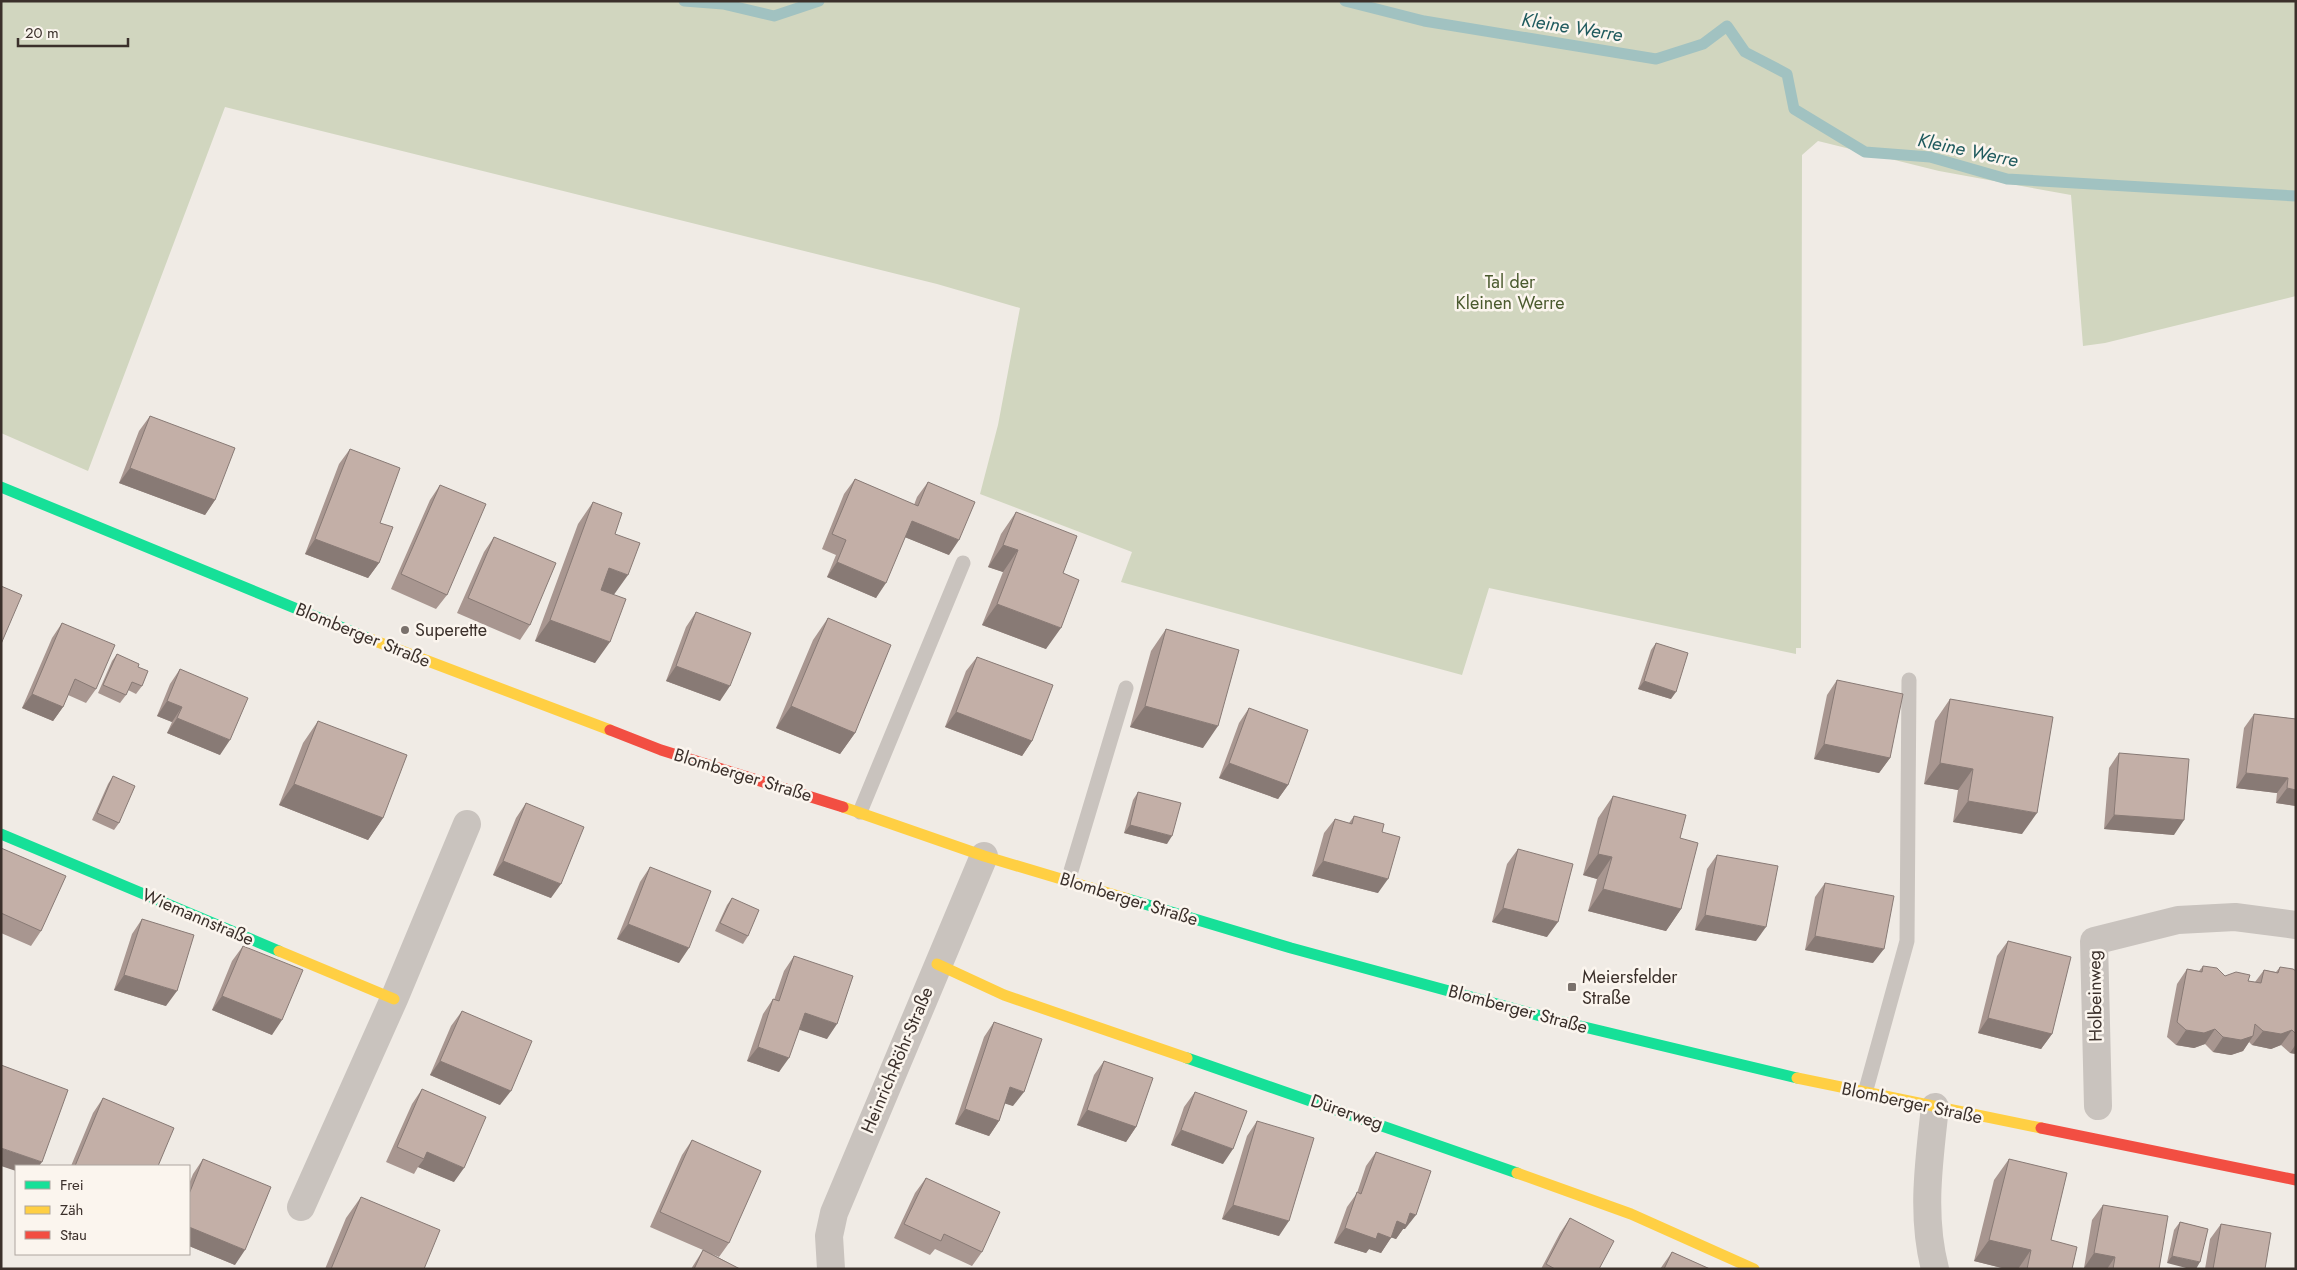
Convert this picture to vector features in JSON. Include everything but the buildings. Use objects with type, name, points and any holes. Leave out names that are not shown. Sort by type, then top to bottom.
[{"type":"street","name":"Blomberger Straße","points":[[1,487],[377,642],[661,750],[860,812],[984,856],[1291,948],[1559,1021],[1865,1093],[2296,1180]]},
{"type":"street","points":[[301,1207],[394,999],[467,824]]},
{"type":"street","name":"Wiemannstraße","points":[[1,834],[394,999]]},
{"type":"street","name":"Heinrich-Röhr-Straße","points":[[831,1269],[829,1236],[834,1213],[984,856]]},
{"type":"street","name":"Holbeinweg","points":[[2098,1106],[2094,941],[2178,920],[2235,917],[2296,925]]},
{"type":"street","name":"Dürerweg","points":[[937,964],[971,978],[1004,995],[1430,1141],[1631,1214],[1754,1269]]},
{"type":"street","points":[[1935,1108],[1926,1188],[1930,1247],[1935,1269]]},
{"type":"lane","points":[[860,812],[963,563]]},
{"type":"lane","points":[[1865,1093],[1907,941],[1909,680]]},
{"type":"lane","points":[[1068,881],[1126,688]]},
{"type":"green space","name":"Tal der Kleinen Werre","points":[[1,1],[2296,1],[2296,296],[2105,343],[2083,346],[2071,195],[1939,171],[1818,141],[1802,155],[1801,648],[1796,648],[1796,654],[1489,588],[1462,675],[1121,582],[1132,552],[980,494],[998,425],[1020,308],[937,284],[225,107],[88,471],[1,433]]},
{"type":"waterway","name":"Kleine Werre","points":[[684,1],[723,4],[774,16],[819,1]]},
{"type":"waterway","name":"Kleine Werre","points":[[1345,1],[1424,21],[1656,59],[1703,44],[1727,26],[1745,52],[1787,74],[1794,109],[1865,152],[1930,157],[2007,179],[2296,196]]},
{"type":"traffic: fast","points":[[1,487],[370,639]]},
{"type":"traffic: fast","points":[[1,834],[279,951]]},
{"type":"traffic: fast","points":[[1128,899],[1291,948],[1559,1021],[1797,1078]]},
{"type":"traffic: fast","points":[[1187,1058],[1517,1173]]},
{"type":"traffic: slow","points":[[370,639],[610,730]]},
{"type":"traffic: slow","points":[[843,807],[984,856],[1128,899]]},
{"type":"traffic: slow","points":[[279,951],[394,999]]},
{"type":"traffic: slow","points":[[937,964],[1004,995],[1187,1058]]},
{"type":"traffic: slow","points":[[1797,1078],[2041,1128]]},
{"type":"traffic: slow","points":[[1517,1173],[1631,1214],[1754,1269]]},
{"type":"traffic: jam","points":[[610,730],[661,750],[843,807]]},
{"type":"traffic: jam","points":[[2041,1128],[2296,1180]]},
{"type":"place","name":"Superette","points":[[405,630]]},
{"type":"place","name":"Meiersfelder Straße","points":[[1572,987]]}]
